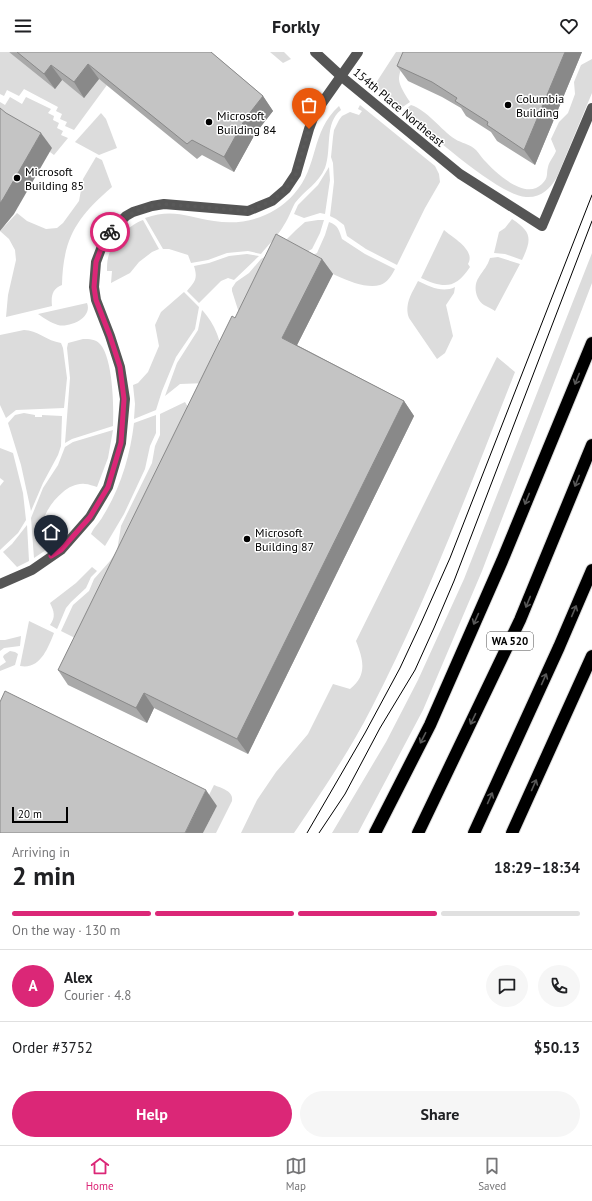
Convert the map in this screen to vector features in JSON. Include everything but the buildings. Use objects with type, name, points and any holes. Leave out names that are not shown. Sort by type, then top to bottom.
[{"type":"highway","points":[[375,833],[433,718],[502,561],[592,343]]},
{"type":"highway","name":"WA 520","points":[[418,833],[520,620],[592,445]]},
{"type":"highway","points":[[474,833],[592,570]]},
{"type":"highway","points":[[512,833],[592,656]]},
{"type":"street","points":[[315,52],[342,76],[358,52]]},
{"type":"street","name":"154th Place Northeast","points":[[0,584],[32,570],[61,550],[90,517],[108,487],[121,443],[124,399],[120,367],[96,300],[94,287],[96,262],[104,241],[110,232],[126,216],[133,212],[152,206],[164,204],[248,211],[272,201],[286,189],[296,174],[315,113],[342,76],[460,174],[542,226],[592,108]]},
{"type":"shaded area","points":[[0,52],[9,52],[62,80],[84,97],[99,79],[107,85],[74,130],[65,126],[67,122],[60,119],[62,114],[56,111],[58,107],[24,89],[19,96],[7,90],[4,96],[0,94]]},
{"type":"shaded area","points":[[270,52],[284,52],[291,59],[283,63]]},
{"type":"shaded area","points":[[396,52],[407,52],[400,73],[399,82],[410,102],[401,108],[374,86]]},
{"type":"shaded area","points":[[592,59],[592,93],[557,177],[548,189],[536,196],[526,197],[514,194],[499,186],[463,161],[403,111],[411,105],[423,111],[444,131],[455,139],[474,148],[495,171],[511,183],[527,189],[535,188],[544,182],[547,169],[556,151],[551,139],[559,122],[568,113],[575,94],[574,82],[581,65]]},
{"type":"shaded area","points":[[10,97],[22,104],[26,97],[51,109],[48,113],[54,116],[53,120],[59,123],[57,128],[63,131],[61,135],[68,138],[54,155],[0,115],[0,102],[5,105]]},
{"type":"shaded area","points":[[360,105],[435,166],[439,174],[440,182],[425,208],[397,265],[366,249],[347,236],[344,225],[330,216],[334,182],[333,163],[331,157],[334,130],[342,116],[350,112],[359,115],[362,111],[358,109]]},
{"type":"shaded area","points":[[339,106],[341,110],[336,115],[330,129],[325,168],[315,183],[295,203],[282,229],[261,254],[248,251],[227,253],[208,260],[191,263],[188,255],[169,249],[163,249],[145,218],[155,215],[180,214],[214,221],[247,221],[268,214],[286,202],[302,184],[308,173],[323,127]]},
{"type":"shaded area","points":[[101,113],[106,119],[117,148],[99,155],[75,142]]},
{"type":"shaded area","points":[[96,157],[102,160],[112,187],[90,208],[74,230],[65,254],[62,285],[53,293],[52,306],[6,317],[8,295],[16,260],[15,250],[9,239],[0,231],[17,213],[27,221],[46,229],[57,228],[63,223],[79,201],[83,179]]},
{"type":"shaded area","points":[[329,167],[330,180],[325,214],[320,213],[304,218],[294,214],[298,205],[318,185]]},
{"type":"shaded area","points":[[512,219],[527,232],[528,236],[529,241],[522,260],[505,254],[494,253],[499,232],[505,228]]},
{"type":"shaded area","points":[[143,220],[159,249],[152,252],[139,262],[130,273],[111,283],[112,271],[107,271],[107,261],[113,246],[121,235],[132,226]]},
{"type":"shaded area","points":[[324,220],[320,233],[312,249],[299,256],[239,313],[232,291],[232,288],[236,282],[249,273],[261,259],[277,249],[305,222]]},
{"type":"shaded area","points":[[329,222],[338,228],[342,239],[365,254],[395,269],[387,281],[380,285],[362,285],[341,278],[304,259],[317,253]]},
{"type":"shaded area","points":[[444,230],[466,249],[470,259],[468,264],[470,267],[459,280],[448,285],[436,284],[421,278]]},
{"type":"shaded area","points":[[592,253],[592,283],[482,571],[423,710],[358,833],[332,833],[386,742],[418,680],[464,579]]},
{"type":"shaded area","points":[[247,254],[259,256],[234,280],[228,278],[221,281],[199,303],[187,291],[196,277],[194,266],[209,263],[229,256]]},
{"type":"shaded area","points":[[498,257],[520,264],[495,311],[481,302],[477,296],[476,284],[490,258]]},
{"type":"shaded area","points":[[418,281],[441,289],[450,289],[455,287],[454,293],[446,305],[453,336],[445,353],[437,359],[409,318],[407,308],[408,303]]},
{"type":"shaded area","points":[[184,292],[199,307],[195,329],[176,357],[156,410],[134,419],[135,404],[133,385],[138,383],[148,372],[159,346],[155,325],[161,312]]},
{"type":"shaded area","points":[[87,303],[87,313],[79,321],[68,325],[63,326],[55,324],[38,314]]},
{"type":"shaded area","points":[[202,310],[216,330],[220,342],[220,354],[218,361],[207,383],[180,384],[165,396],[177,363],[198,330]]},
{"type":"shaded area","points":[[29,330],[61,343],[67,378],[64,408],[16,410],[6,418],[0,405],[0,335]]},
{"type":"shaded area","points":[[83,339],[98,342],[108,360],[113,396],[113,426],[72,439],[65,443],[70,378],[67,348],[68,343]]},
{"type":"shaded area","points":[[497,357],[515,372],[429,585],[411,627],[371,709],[334,772],[294,833],[241,833],[257,800],[276,772],[308,734],[333,684],[350,689],[360,678],[362,672],[362,660],[356,641]]},
{"type":"shaded area","points":[[185,402],[191,412],[77,639],[61,631],[73,605],[89,591],[94,579],[117,551],[121,526],[152,463],[155,446],[160,435],[160,414]]},
{"type":"shaded area","points":[[24,413],[35,415],[35,417],[42,417],[42,415],[62,416],[61,446],[31,511],[21,465],[8,423],[15,415]]},
{"type":"shaded area","points":[[156,415],[156,433],[150,446],[145,469],[124,514],[105,546],[91,534],[102,518],[120,483],[130,447],[134,423]]},
{"type":"shaded area","points":[[113,430],[108,458],[97,487],[86,484],[76,485],[65,490],[57,498],[47,511],[42,526],[43,542],[46,550],[34,558],[31,518],[43,488],[58,465],[65,447],[73,442]]},
{"type":"shaded area","points":[[0,448],[13,453],[23,493],[26,520],[18,533],[0,550],[0,486],[4,481],[0,478]]},
{"type":"shaded area","points":[[27,525],[29,561],[17,567],[3,552],[12,544]]},
{"type":"shaded area","points":[[92,567],[97,571],[91,577],[86,588],[66,608],[57,629],[50,625],[54,614],[50,603],[76,583]]},
{"type":"shaded area","points":[[29,621],[54,633],[46,651],[38,661],[33,665],[20,666]]},
{"type":"shaded area","points":[[21,636],[20,646],[4,648],[0,651],[0,640]]},
{"type":"shaded area","points":[[10,651],[18,654],[15,665],[0,671],[0,666],[6,662],[3,657],[4,655]]},
{"type":"shaded area","points":[[214,785],[229,792],[232,801],[216,833],[203,833],[217,806],[206,801]]},
{"type":"tram line","points":[[307,833],[365,733],[400,668],[421,623],[450,558],[592,195]]},
{"type":"tram line","points":[[319,833],[345,794],[380,728],[415,670],[434,628],[454,581],[592,221]]},
{"type":"way so far","points":[[110,232],[126,216],[133,212],[152,206],[164,204],[248,211],[272,201],[286,189],[296,174],[309,129]]},
{"type":"place","name":"Columbia Building","points":[[508,105]]},
{"type":"place","name":"Microsoft Building 84","points":[[209,122]]},
{"type":"place","name":"Microsoft Building 85","points":[[17,178]]},
{"type":"place","name":"Microsoft Building 87","points":[[247,539]]},
{"type":"route","points":[[51,556],[61,550],[90,517],[108,487],[121,443],[124,399],[120,367],[96,300],[94,287],[96,262],[100,249],[110,232]]}]
